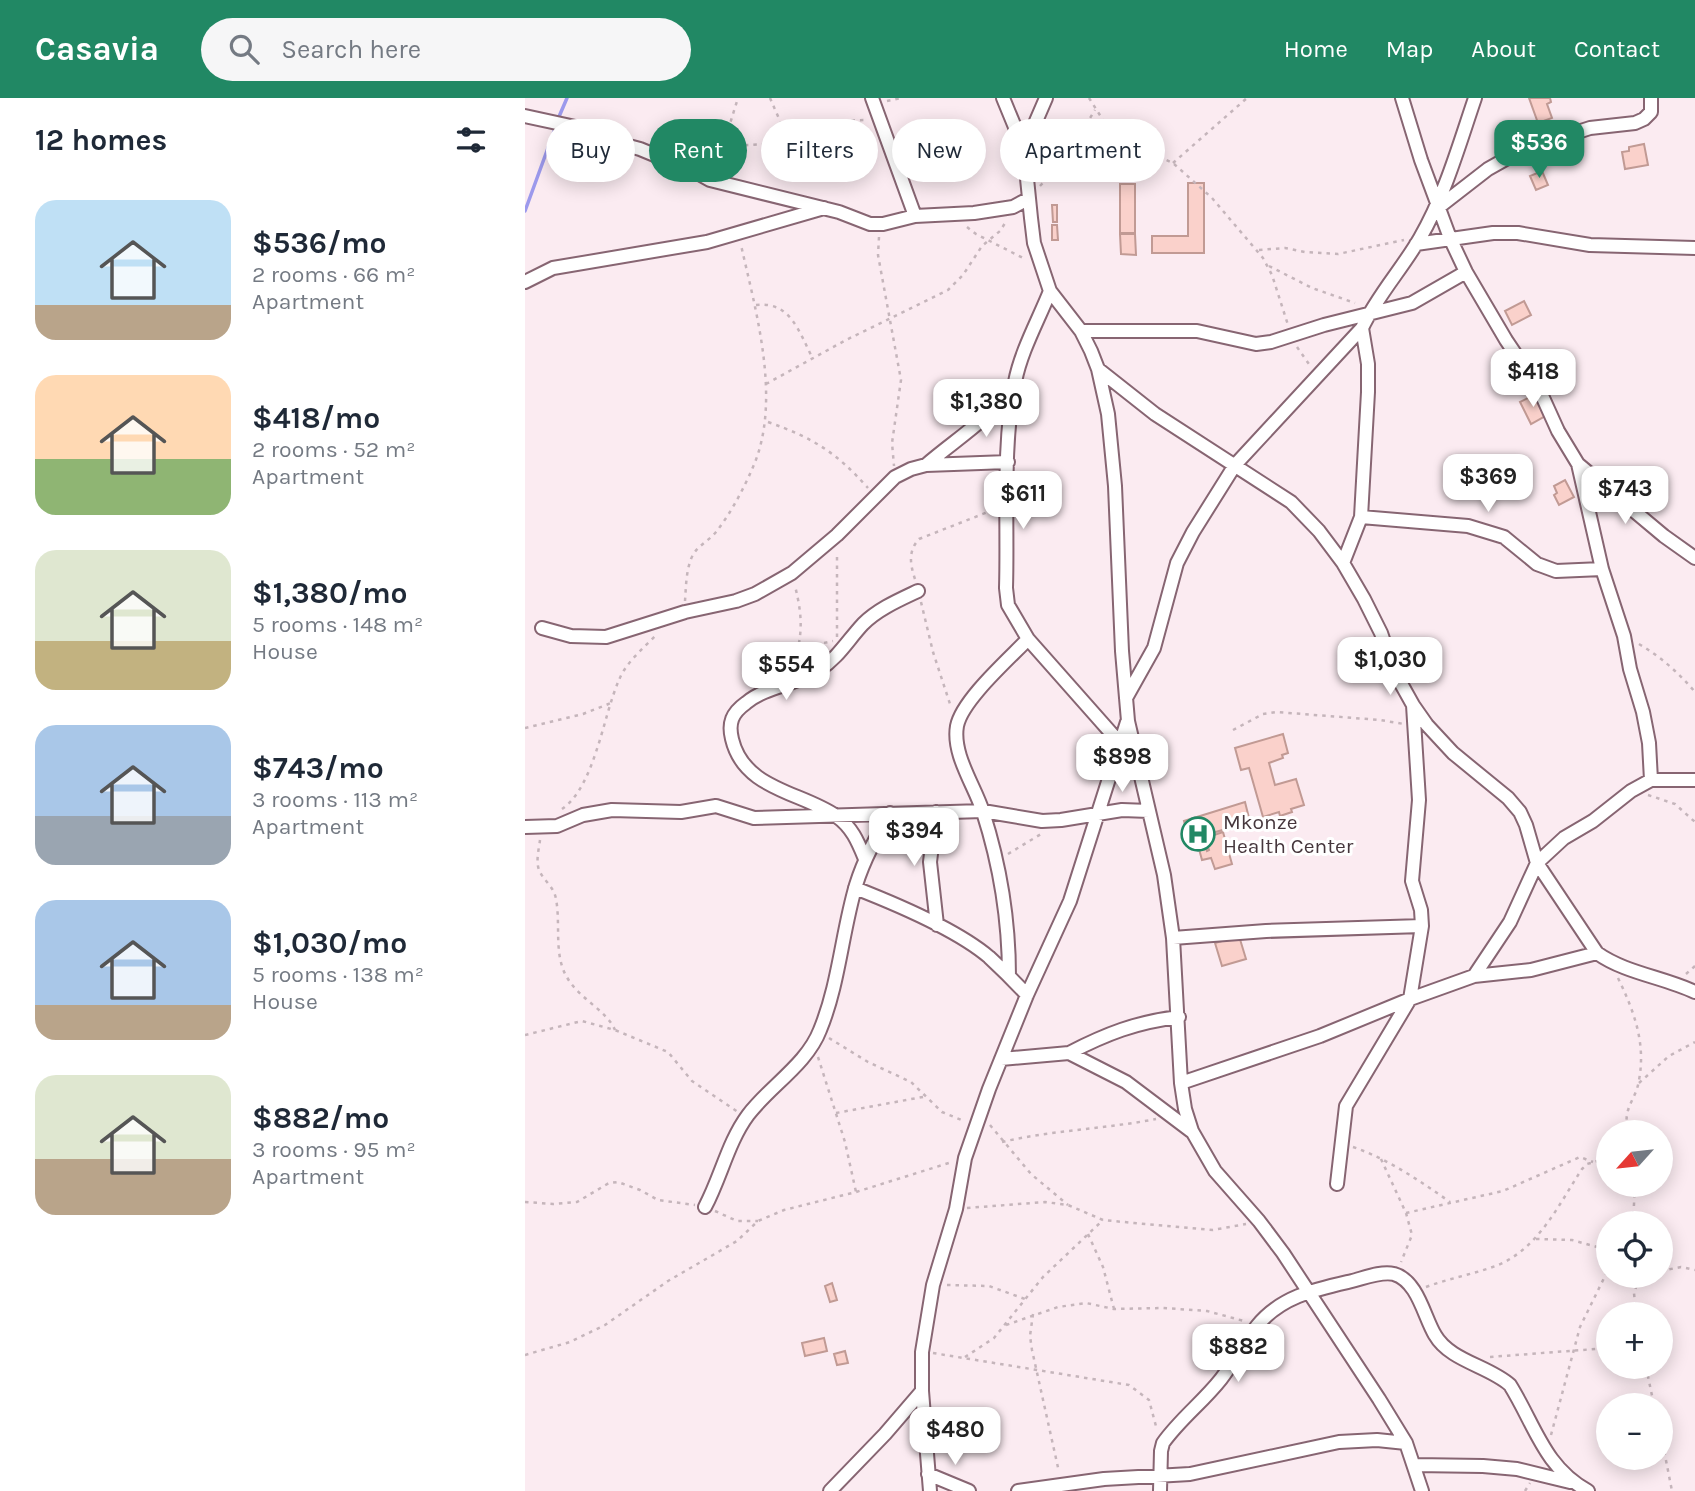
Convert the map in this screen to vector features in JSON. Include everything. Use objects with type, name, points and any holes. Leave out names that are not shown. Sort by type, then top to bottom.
[{"type":"street","points":[[872,98],[915,216]]},
{"type":"street","points":[[1003,98],[1012,119]]},
{"type":"street","points":[[1037,119],[1046,98]]},
{"type":"street","points":[[1402,98],[1421,160],[1450,238],[1466,272],[1499,329],[1539,389],[1558,431],[1578,464],[1602,569],[1624,636],[1649,743],[1651,780]]},
{"type":"street","points":[[1126,698],[1154,648],[1177,563],[1192,532],[1235,465],[1362,328],[1439,204],[1475,98]]},
{"type":"street","points":[[1439,204],[1488,169],[1520,151],[1590,128],[1644,120],[1651,112],[1651,98]]},
{"type":"street","points":[[525,116],[580,128],[610,141],[649,153]]},
{"type":"street","points":[[718,182],[839,212],[858,221],[883,224],[915,216],[1013,207],[1028,199]]},
{"type":"street","points":[[1027,182],[1034,243],[1041,267],[1050,291],[1081,331],[1098,369],[1108,414],[1115,486],[1128,721],[1164,875],[1173,937],[1181,1083],[1192,1131],[1215,1171],[1259,1221],[1308,1291],[1406,1443],[1422,1491]]},
{"type":"street","points":[[525,282],[553,268],[708,242],[738,231],[824,208]]},
{"type":"street","points":[[1418,240],[1518,233],[1590,245],[1695,248]]},
{"type":"street","points":[[1081,331],[1197,331],[1256,344],[1412,303],[1466,272]]},
{"type":"street","points":[[1050,291],[1014,384],[1008,462],[1008,605],[1028,639],[1120,743]]},
{"type":"street","points":[[1343,563],[1361,517],[1368,378],[1362,328]]},
{"type":"street","points":[[1098,369],[1156,414],[1291,502],[1319,531],[1343,563],[1381,633],[1394,671],[1413,705],[1453,753],[1508,798],[1520,812],[1529,831],[1537,863],[1597,953],[1611,963],[1676,983],[1695,992]]},
{"type":"street","points":[[926,465],[988,416],[1014,384]]},
{"type":"street","points":[[542,628],[571,636],[606,637],[685,612],[755,594],[792,573],[837,535],[895,477],[926,465],[1008,462]]},
{"type":"street","points":[[1578,464],[1664,536],[1695,558]]},
{"type":"street","points":[[1361,517],[1468,526],[1504,537],[1537,565],[1556,571],[1602,569]]},
{"type":"street","points":[[865,859],[850,827],[835,814],[760,779],[743,762],[733,743],[729,726],[733,715],[747,701],[806,677],[827,664],[874,615],[918,591]]},
{"type":"street","points":[[1009,976],[1005,897],[983,811],[957,742],[957,724],[988,679],[1028,639]]},
{"type":"street","points":[[1337,1184],[1344,1114],[1351,1095],[1410,999],[1422,926],[1421,910],[1412,881],[1419,800],[1413,705]]},
{"type":"street","points":[[930,1491],[922,1391],[922,1352],[933,1285],[957,1209],[965,1158],[1027,995],[1070,901],[1128,721]]},
{"type":"street","points":[[1474,976],[1510,922],[1537,863],[1564,838],[1651,780],[1695,780]]},
{"type":"street","points":[[525,827],[557,826],[583,815],[612,810],[681,812],[716,806],[754,818],[983,811],[1023,819],[1061,820],[1122,810],[1149,811]]},
{"type":"street","points":[[936,811],[930,862],[937,925]]},
{"type":"street","points":[[705,1207],[738,1132],[747,1118],[817,1038],[838,967],[855,888],[865,859],[890,813]]},
{"type":"street","points":[[855,888],[896,904],[987,955],[1027,995]]},
{"type":"street","points":[[1173,937],[1422,926]]},
{"type":"street","points":[[1181,1083],[1320,1036],[1474,976],[1531,970],[1597,953]]},
{"type":"street","points":[[1001,1059],[1069,1053],[1124,1027],[1178,1017]]},
{"type":"street","points":[[1069,1053],[1126,1082],[1192,1131]]},
{"type":"street","points":[[1160,1491],[1163,1443],[1218,1382],[1257,1326],[1278,1308],[1308,1291],[1394,1274],[1414,1292],[1435,1336],[1442,1344],[1500,1376],[1510,1385],[1555,1466],[1573,1483],[1587,1491]]},
{"type":"street","points":[[830,1491],[922,1391]]},
{"type":"street","points":[[1018,1491],[1205,1471],[1339,1442],[1377,1440],[1406,1443]]},
{"type":"street","points":[[1415,1465],[1517,1469],[1573,1483]]},
{"type":"street","points":[[928,1474],[969,1491]]},
{"type":"path","points":[[731,119],[738,98]]},
{"type":"path","points":[[770,98],[779,119]]},
{"type":"path","points":[[1089,98],[1105,123],[1134,145],[1173,163],[1212,198],[1257,250],[1268,265],[1297,349],[1318,376]]},
{"type":"path","points":[[1173,163],[1247,98]]},
{"type":"path","points":[[1028,199],[1063,162],[1095,110]]},
{"type":"path","points":[[765,385],[948,289],[963,275],[988,240],[1003,227],[1013,207]]},
{"type":"path","points":[[955,214],[971,230],[1041,267]]},
{"type":"path","points":[[883,224],[878,240],[878,255],[901,380],[892,443],[895,477]]},
{"type":"path","points":[[685,612],[686,582],[691,559],[696,549],[715,534],[730,511],[754,466],[767,422],[754,305],[738,231]]},
{"type":"path","points":[[1257,250],[1285,248],[1305,253],[1338,254],[1418,240]]},
{"type":"path","points":[[1268,265],[1370,312]]},
{"type":"path","points":[[754,305],[771,303],[791,316],[813,359]]},
{"type":"path","points":[[767,422],[824,446],[853,471],[875,496]]},
{"type":"path","points":[[957,724],[943,688],[918,591],[911,555],[913,546],[919,539],[1007,506]]},
{"type":"path","points":[[799,648],[837,641],[837,535]]},
{"type":"path","points":[[786,684],[799,648],[802,627],[792,573]]},
{"type":"path","points":[[615,1030],[612,1021],[578,993],[560,962],[557,901],[538,867],[540,826],[575,798],[599,746],[619,679],[626,667],[658,634]]},
{"type":"path","points":[[1624,636],[1653,652],[1680,674],[1695,692]]},
{"type":"path","points":[[525,728],[583,714],[611,703]]},
{"type":"path","points":[[1233,730],[1263,714],[1276,712],[1380,720],[1414,726]]},
{"type":"path","points":[[1631,791],[1675,804],[1695,822]]},
{"type":"path","points":[[997,862],[1061,820]]},
{"type":"path","points":[[1611,963],[1635,1017],[1640,1036],[1642,1058],[1639,1083],[1626,1114],[1627,1120]]},
{"type":"path","points":[[525,1035],[582,1021],[615,1030],[668,1052],[692,1081],[747,1118]]},
{"type":"path","points":[[817,1038],[911,1082],[942,1112],[979,1119],[1031,1174],[1068,1205]]},
{"type":"path","points":[[817,1038],[856,1192]]},
{"type":"path","points":[[1639,1083],[1669,1056],[1695,1042]]},
{"type":"path","points":[[836,1113],[928,1096]]},
{"type":"path","points":[[1002,1142],[1043,1132],[1120,1126],[1173,1116]]},
{"type":"path","points":[[1343,1143],[1381,1159],[1450,1202]]},
{"type":"path","points":[[1406,1213],[1503,1191],[1580,1157],[1593,1162]]},
{"type":"path","points":[[525,1355],[570,1342],[605,1325],[668,1281],[737,1241],[758,1221],[783,1210],[856,1192],[965,1158]]},
{"type":"path","points":[[1381,1159],[1406,1213],[1412,1235],[1394,1274]]},
{"type":"path","points":[[1414,1292],[1497,1266],[1517,1256],[1536,1239],[1582,1169],[1596,1161]]},
{"type":"path","points":[[525,1202],[577,1202],[609,1183],[618,1182],[658,1200],[705,1207],[737,1221],[758,1221]]},
{"type":"path","points":[[957,1209],[1045,1202],[1068,1205],[1103,1220],[1213,1230],[1259,1221]]},
{"type":"path","points":[[963,1358],[994,1338],[1043,1277],[1103,1220]]},
{"type":"path","points":[[1089,1234],[1103,1267],[1114,1309]]},
{"type":"path","points":[[1536,1239],[1572,1240],[1596,1247]]},
{"type":"path","points":[[1673,1269],[1681,1267],[1695,1270]]},
{"type":"path","points":[[933,1285],[989,1286],[1025,1298]]},
{"type":"path","points":[[1546,1451],[1580,1327],[1599,1288]]},
{"type":"path","points":[[1006,1325],[1033,1314],[1086,1303],[1114,1309],[1207,1311],[1228,1315],[1257,1326]]},
{"type":"path","points":[[1033,1314],[1030,1336],[1063,1485]]},
{"type":"path","points":[[1490,1357],[1596,1349]]},
{"type":"path","points":[[922,1352],[1129,1385],[1149,1400],[1154,1424],[1163,1443]]},
{"type":"path","points":[[1668,1470],[1672,1491]]},
{"type":"building","points":[[1529,98],[1550,98],[1551,102],[1547,104],[1552,118],[1538,123]]},
{"type":"building","points":[[1644,144],[1648,165],[1625,169],[1622,152],[1629,151],[1629,147]]},
{"type":"building","points":[[1542,171],[1548,185],[1536,190],[1530,176]]},
{"type":"building","points":[[1188,183],[1204,183],[1204,253],[1152,253],[1152,236],[1188,236]]},
{"type":"building","points":[[1120,184],[1135,184],[1135,233],[1120,233]]},
{"type":"building","points":[[1052,205],[1057,205],[1057,222],[1053,222]]},
{"type":"building","points":[[1052,225],[1057,225],[1058,240],[1052,240]]},
{"type":"building","points":[[1120,234],[1135,234],[1136,255],[1121,254]]},
{"type":"building","points":[[1524,301],[1531,315],[1512,325],[1505,311]]},
{"type":"building","points":[[1536,394],[1547,415],[1531,424],[1520,402]]},
{"type":"building","points":[[1565,480],[1574,497],[1559,505],[1554,495],[1557,493],[1554,486]]},
{"type":"building","points":[[1283,734],[1288,753],[1269,763],[1275,785],[1296,779],[1304,805],[1280,816],[1279,812],[1263,817],[1249,768],[1241,770],[1235,748]]},
{"type":"building","name":"Mkonze Health Center","points":[[1245,802],[1250,822],[1202,836],[1207,851],[1209,850],[1205,838],[1223,832],[1232,864],[1215,869],[1211,858],[1202,860],[1196,838],[1189,840],[1184,821]]},
{"type":"building","points":[[1239,936],[1246,959],[1222,966],[1215,943]]},
{"type":"building","points":[[832,1283],[837,1300],[830,1302],[825,1286]]},
{"type":"building","points":[[824,1338],[827,1351],[805,1356],[802,1343]]},
{"type":"building","points":[[845,1351],[848,1363],[837,1365],[834,1354]]},
{"type":"waterway","points":[[558,119],[567,98]]},
{"type":"waterway","points":[[525,211],[546,153]]},
{"type":"place","name":"Mkonze Health Center","points":[[1198,834]]}]
